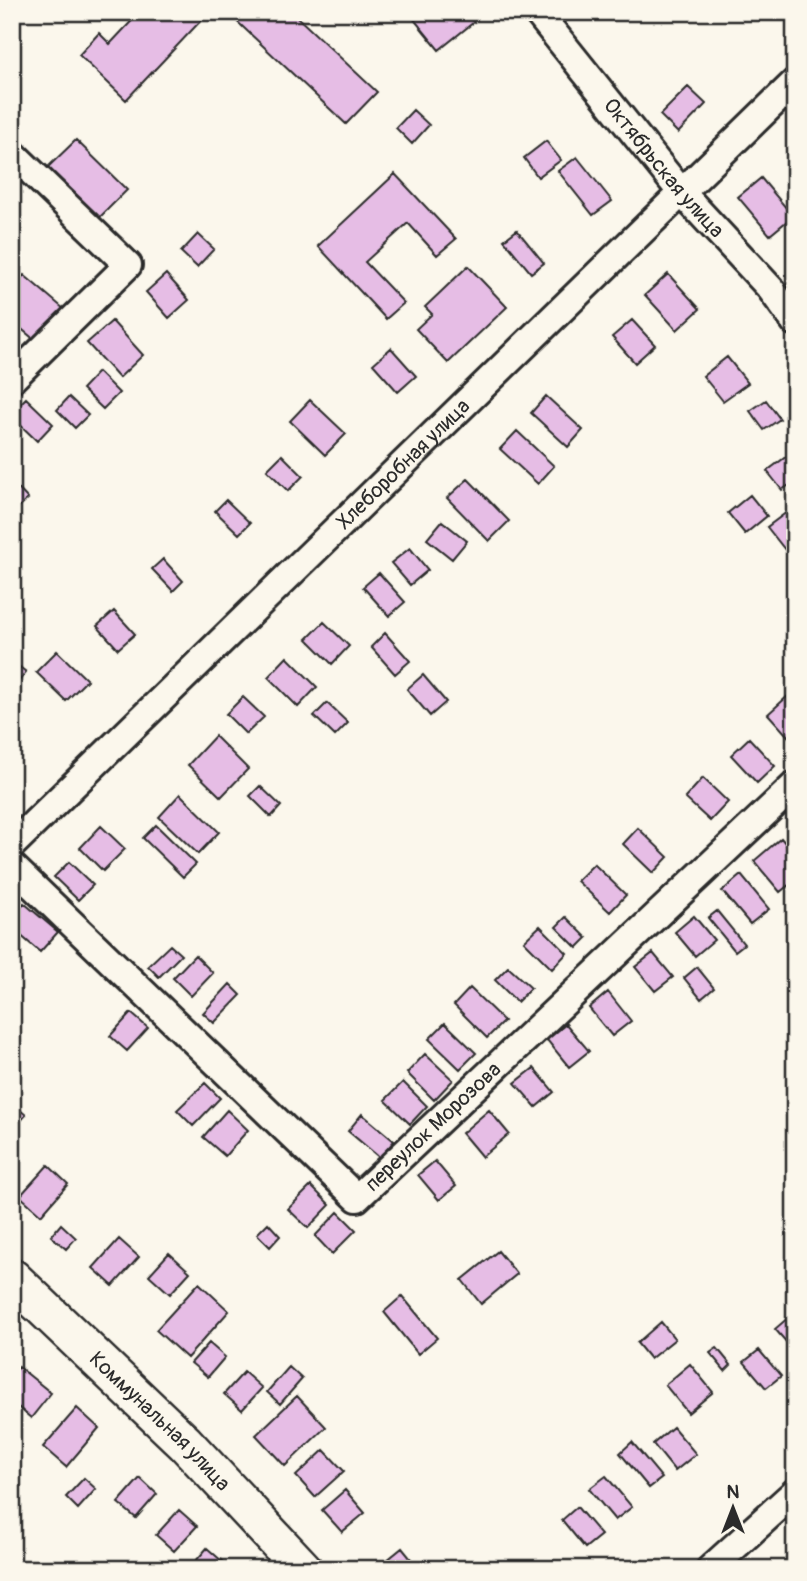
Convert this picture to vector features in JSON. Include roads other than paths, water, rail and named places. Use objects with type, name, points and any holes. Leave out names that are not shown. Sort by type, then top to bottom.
[{"type":"street","name":"Октябрьская улица","points":[[537,12],[682,192],[770,288],[795,322]]},
{"type":"street","name":"Хлеборобная улица","points":[[12,845],[795,82]]},
{"type":"street","points":[[12,153],[128,265],[12,379]]},
{"type":"street","name":"переулок Морозова","points":[[12,866],[357,1198],[795,785]]},
{"type":"street","name":"Коммунальная улица","points":[[12,1278],[185,1443],[303,1569]]},
{"type":"street","points":[[710,1569],[795,1492]]}]
